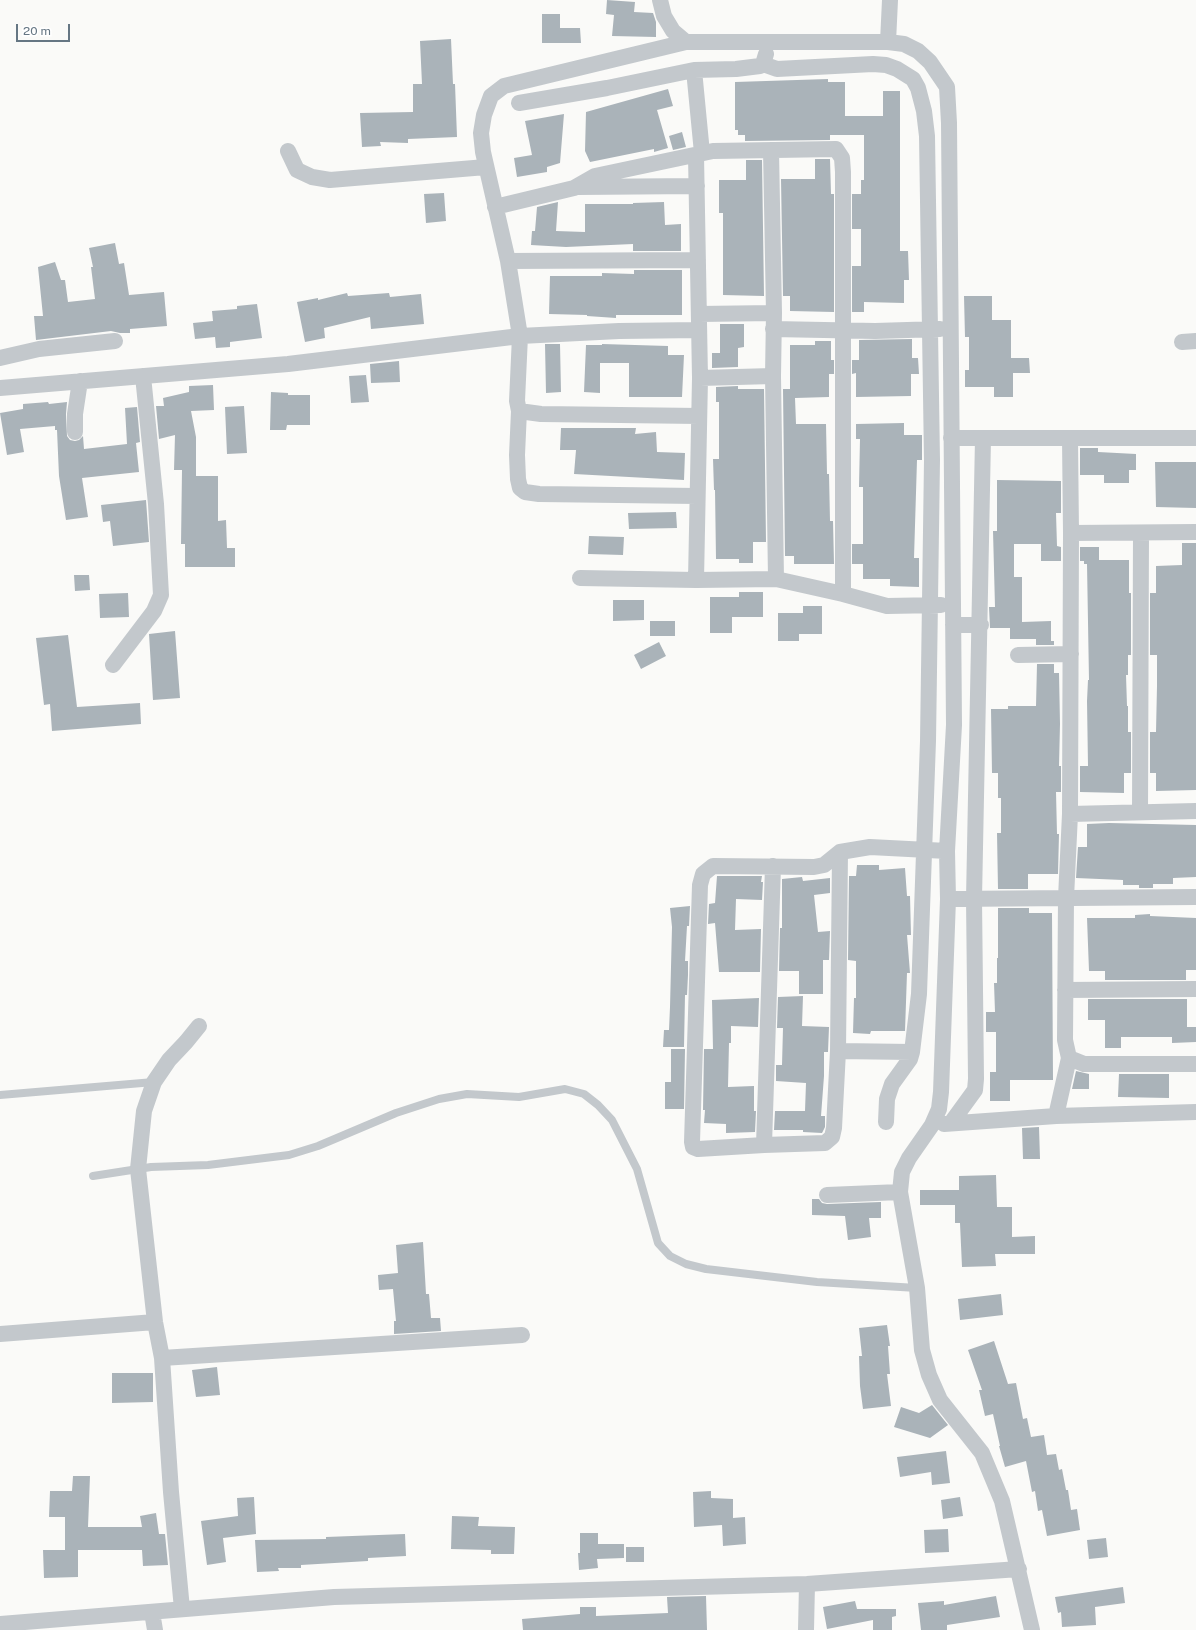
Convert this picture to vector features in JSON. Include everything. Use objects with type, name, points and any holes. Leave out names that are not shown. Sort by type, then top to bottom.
[{"type":"street","points":[[660,0],[664,16],[673,31],[686,42]]},
{"type":"street","points":[[888,42],[890,0]]},
{"type":"street","points":[[697,496],[539,494],[525,492],[520,488],[517,455],[519,411],[517,401],[520,336],[508,261],[486,167],[481,133],[484,115],[491,96],[504,86],[686,42],[888,42],[904,44],[918,51],[930,62],[947,87],[949,123],[954,725],[947,851],[948,899],[941,1092],[939,1108],[932,1125],[908,1158],[902,1172],[900,1192],[916,1288],[922,1350],[929,1375],[940,1400],[982,1453],[1002,1501],[1032,1630]]},
{"type":"street","points":[[763,64],[767,42]]},
{"type":"street","points":[[519,103],[607,88],[694,70],[754,68],[763,64],[777,69],[873,64],[886,65],[897,69],[913,79],[918,88],[924,111],[926,136],[932,460],[928,741],[919,994],[912,1052],[910,1059],[892,1084],[887,1100],[886,1122]]},
{"type":"street","points":[[694,70],[699,154],[697,186],[700,378],[696,580]]},
{"type":"street","points":[[771,150],[776,579]]},
{"type":"street","points":[[574,188],[595,176],[713,151],[836,150],[842,158],[843,594]]},
{"type":"street","points":[[288,151],[297,170],[312,177],[330,180],[362,179],[486,167]]},
{"type":"street","points":[[495,207],[574,188],[697,186]]},
{"type":"street","points":[[508,261],[698,260]]},
{"type":"street","points":[[699,314],[774,313]]},
{"type":"street","points":[[774,329],[930,330],[950,328]]},
{"type":"street","points":[[0,388],[288,364],[520,336],[619,331],[699,330]]},
{"type":"street","points":[[0,358],[39,349],[115,341]]},
{"type":"street","points":[[113,664],[154,611],[161,595],[156,504],[143,376]]},
{"type":"street","points":[[700,378],[773,376]]},
{"type":"street","points":[[76,432],[75,414],[80,381]]},
{"type":"street","points":[[519,411],[541,414],[699,416]]},
{"type":"street","points":[[951,438],[1196,438]]},
{"type":"street","points":[[951,1123],[975,1090],[974,899],[981,625],[983,438]]},
{"type":"street","points":[[1056,1116],[1069,1058],[1065,1040],[1065,990],[1066,898],[1070,814],[1070,438]]},
{"type":"street","points":[[932,460],[952,459]]},
{"type":"street","points":[[1071,533],[1196,532]]},
{"type":"street","points":[[1140,533],[1140,812]]},
{"type":"street","points":[[580,578],[696,580],[776,579],[843,594],[887,606],[952,604]]},
{"type":"street","points":[[953,625],[981,625]]},
{"type":"street","points":[[1018,655],[1071,654]]},
{"type":"street","points":[[1070,814],[1196,811]]},
{"type":"street","points":[[840,852],[838,1051],[834,1128],[832,1137],[825,1143],[698,1149],[693,1147],[700,885],[702,874],[713,866],[814,867],[824,865],[840,852],[870,847],[947,851]]},
{"type":"street","points":[[764,1145],[773,866]]},
{"type":"street","points":[[948,899],[1196,898]]},
{"type":"street","points":[[921,922],[947,921]]},
{"type":"street","points":[[1065,990],[1196,989]]},
{"type":"street","points":[[182,1609],[171,1492],[162,1358],[156,1322],[138,1169],[144,1111],[154,1082],[169,1060],[199,1026]]},
{"type":"street","points":[[838,1051],[912,1052]]},
{"type":"street","points":[[1069,1058],[1084,1064],[1196,1064]]},
{"type":"street","points":[[932,1125],[1056,1116],[1196,1112]]},
{"type":"street","points":[[828,1195],[900,1192]]},
{"type":"street","points":[[0,1334],[156,1322]]},
{"type":"street","points":[[162,1358],[522,1335]]},
{"type":"street","points":[[0,1624],[334,1597],[806,1584],[1019,1569]]},
{"type":"street","points":[[806,1584],[806,1630]]},
{"type":"street","points":[[152,1612],[155,1630]]},
{"type":"lane","points":[[0,1095],[154,1082]]},
{"type":"lane","points":[[93,1176],[151,1167],[208,1165],[288,1155],[318,1146],[396,1114],[438,1099],[467,1094],[492,1094],[519,1097],[565,1090],[584,1094],[598,1104],[612,1120],[637,1169],[658,1243],[670,1256],[686,1264],[706,1269],[817,1282],[916,1288]]},
{"type":"building","points":[[607,0],[635,2],[634,12],[653,13],[656,22],[656,37],[612,36],[614,15],[606,14]]},
{"type":"building","points":[[542,14],[560,14],[560,28],[580,28],[581,43],[542,43]]},
{"type":"building","points":[[451,39],[453,84],[455,84],[457,137],[408,139],[408,143],[380,142],[381,146],[362,147],[360,113],[413,112],[413,84],[422,84],[420,41]]},
{"type":"building","points":[[828,79],[828,82],[845,82],[845,116],[883,116],[883,91],[900,91],[900,251],[908,251],[909,280],[904,280],[904,303],[864,302],[864,312],[852,312],[852,266],[861,266],[861,229],[852,229],[852,194],[861,194],[861,180],[864,180],[864,135],[830,135],[830,140],[745,141],[745,135],[738,135],[738,130],[735,130],[735,82]]},
{"type":"building","points":[[668,89],[673,106],[657,110],[668,148],[654,152],[654,149],[590,162],[585,151],[586,112]]},
{"type":"building","points":[[564,114],[560,163],[547,167],[547,172],[517,177],[514,158],[532,155],[525,121]]},
{"type":"building","points":[[682,132],[686,147],[673,150],[669,136]]},
{"type":"building","points":[[815,159],[830,159],[831,194],[834,194],[834,312],[790,311],[790,296],[783,296],[781,179],[815,179]]},
{"type":"building","points":[[746,160],[762,160],[764,296],[723,295],[723,213],[719,213],[719,180],[746,180]]},
{"type":"building","points":[[444,193],[446,221],[426,223],[424,194]]},
{"type":"building","points":[[558,202],[556,231],[585,232],[585,204],[633,204],[664,202],[665,225],[681,224],[681,251],[633,251],[633,244],[566,247],[531,245],[532,231],[535,231],[537,207]]},
{"type":"building","points":[[115,243],[119,264],[124,263],[129,295],[164,292],[167,326],[130,329],[130,333],[111,331],[36,340],[34,316],[43,316],[38,267],[55,262],[61,280],[65,280],[68,302],[95,299],[91,267],[93,267],[89,248]]},
{"type":"building","points":[[634,270],[682,270],[682,315],[616,315],[616,318],[587,315],[549,314],[550,276],[602,276],[602,273],[634,274]]},
{"type":"building","points":[[347,293],[348,296],[389,293],[390,297],[421,294],[424,324],[371,329],[370,317],[324,328],[325,338],[305,342],[297,302],[318,298],[318,300]]},
{"type":"building","points":[[964,296],[992,296],[992,320],[1011,320],[1011,358],[1029,358],[1030,373],[1013,373],[1013,397],[994,397],[994,387],[965,387],[965,370],[969,370],[969,337],[965,337]]},
{"type":"building","points":[[257,304],[262,338],[230,342],[230,347],[216,348],[215,337],[195,339],[193,323],[213,321],[212,311],[237,309],[237,306]]},
{"type":"building","points":[[720,324],[744,324],[744,347],[738,348],[738,367],[712,368],[712,353],[720,353]]},
{"type":"building","points":[[912,339],[912,358],[918,358],[919,374],[911,374],[911,396],[856,397],[856,373],[852,374],[852,360],[859,360],[859,340]]},
{"type":"building","points":[[815,341],[831,341],[831,360],[834,360],[834,374],[829,374],[829,397],[795,398],[796,424],[826,424],[827,474],[829,474],[830,521],[833,521],[834,564],[794,564],[794,556],[785,556],[783,389],[790,389],[790,345],[815,345]]},
{"type":"building","points":[[545,344],[560,344],[561,392],[546,393]]},
{"type":"building","points":[[586,345],[668,346],[668,355],[684,355],[682,397],[629,397],[629,363],[600,363],[600,393],[584,392]]},
{"type":"building","points":[[399,361],[400,382],[371,383],[370,364]]},
{"type":"building","points":[[366,375],[369,402],[351,403],[349,376]]},
{"type":"building","points":[[213,385],[214,410],[191,411],[196,437],[196,476],[218,476],[218,521],[226,520],[227,548],[235,548],[235,567],[185,567],[185,544],[181,544],[182,470],[174,470],[175,435],[159,439],[156,406],[164,406],[163,398],[189,392],[189,386]]},
{"type":"building","points":[[738,386],[738,389],[764,389],[766,542],[753,542],[753,563],[739,563],[739,559],[716,559],[713,459],[719,459],[719,402],[716,402],[716,387]]},
{"type":"building","points":[[271,392],[288,393],[288,395],[310,395],[310,425],[287,425],[286,430],[270,430]]},
{"type":"building","points":[[48,402],[49,404],[67,402],[67,436],[70,440],[75,441],[79,440],[83,436],[84,449],[127,444],[125,408],[137,407],[140,442],[136,443],[139,472],[82,478],[88,517],[66,520],[59,476],[57,430],[55,430],[55,426],[20,429],[24,452],[7,455],[0,413],[23,409],[23,404]]},
{"type":"building","points":[[244,406],[247,453],[227,454],[225,407]]},
{"type":"building","points":[[904,423],[904,435],[922,435],[922,460],[917,460],[914,558],[919,558],[919,587],[890,586],[890,579],[863,579],[863,564],[852,564],[852,544],[863,544],[863,487],[859,487],[860,439],[856,439],[856,424]]},
{"type":"building","points":[[561,428],[636,428],[635,434],[656,432],[657,452],[685,453],[684,480],[574,474],[576,450],[560,450]]},
{"type":"building","points":[[1080,448],[1098,448],[1098,452],[1136,454],[1136,470],[1129,470],[1129,483],[1104,483],[1104,475],[1080,475]]},
{"type":"building","points":[[1155,462],[1196,462],[1196,508],[1156,507]]},
{"type":"building","points":[[997,480],[1061,481],[1061,513],[1056,513],[1057,546],[1061,547],[1061,561],[1041,561],[1041,544],[1014,544],[1014,577],[1022,577],[1022,622],[1051,621],[1051,641],[1054,641],[1054,645],[1036,645],[1036,639],[1010,639],[1010,628],[990,628],[989,607],[995,607],[993,531],[997,531]]},
{"type":"building","points":[[146,500],[149,542],[113,546],[110,521],[103,522],[101,505]]},
{"type":"building","points":[[676,512],[677,528],[629,529],[628,513]]},
{"type":"building","points":[[589,536],[624,537],[623,555],[588,554]]},
{"type":"building","points":[[1182,543],[1196,543],[1196,790],[1156,791],[1156,773],[1150,773],[1150,732],[1156,732],[1157,655],[1150,655],[1150,593],[1156,593],[1156,566],[1182,565]]},
{"type":"building","points":[[1080,547],[1099,547],[1099,560],[1129,560],[1129,593],[1131,593],[1131,655],[1128,655],[1128,675],[1126,675],[1128,732],[1131,732],[1131,773],[1124,773],[1124,793],[1080,792],[1080,766],[1088,766],[1087,701],[1089,680],[1087,564],[1084,564],[1084,561],[1080,561]]},
{"type":"building","points":[[74,575],[89,575],[90,590],[75,591]]},
{"type":"building","points":[[739,592],[763,592],[763,617],[732,617],[732,633],[710,633],[710,597],[739,597]]},
{"type":"building","points":[[128,593],[129,617],[100,618],[99,594]]},
{"type":"building","points":[[613,600],[644,600],[644,620],[613,621]]},
{"type":"building","points":[[803,606],[822,606],[822,634],[799,634],[799,641],[778,641],[778,613],[803,613]]},
{"type":"building","points":[[650,621],[675,621],[675,636],[650,636]]},
{"type":"building","points":[[175,631],[180,698],[153,700],[149,634]]},
{"type":"building","points":[[68,635],[77,707],[140,703],[141,724],[52,731],[50,704],[44,705],[36,638]]},
{"type":"building","points":[[659,642],[666,656],[641,669],[634,655]]},
{"type":"building","points":[[1037,664],[1054,664],[1054,673],[1059,673],[1059,766],[1061,766],[1061,792],[1056,792],[1057,834],[1059,834],[1058,874],[1028,874],[1028,889],[998,889],[997,833],[1001,833],[1001,798],[998,798],[998,773],[992,773],[991,709],[1008,709],[1008,706],[1036,706]]},
{"type":"building","points":[[1109,823],[1196,825],[1196,877],[1173,878],[1173,884],[1153,884],[1153,888],[1139,888],[1139,885],[1123,885],[1123,880],[1076,878],[1078,847],[1087,847],[1087,824]]},
{"type":"building","points":[[857,865],[879,865],[879,870],[905,868],[907,896],[910,896],[911,935],[907,935],[910,973],[907,973],[905,1031],[871,1031],[870,1034],[853,1033],[854,998],[856,998],[856,961],[848,960],[849,876],[856,876]]},
{"type":"building","points":[[717,876],[762,876],[762,900],[736,899],[735,930],[761,929],[760,972],[719,972],[715,923],[708,924],[709,904],[715,903]]},
{"type":"building","points":[[802,877],[803,881],[830,878],[830,893],[814,895],[818,932],[830,931],[829,960],[823,960],[823,994],[799,994],[799,971],[779,971],[780,928],[782,928],[782,879]]},
{"type":"building","points":[[690,906],[685,961],[688,961],[688,975],[687,995],[685,995],[684,1047],[663,1047],[664,1030],[669,1030],[672,927],[670,908]]},
{"type":"building","points":[[998,908],[1029,908],[1029,913],[1052,913],[1053,1080],[1010,1080],[1010,1101],[990,1101],[990,1072],[996,1072],[996,1032],[986,1032],[986,1012],[995,1012],[994,983],[997,983]]},
{"type":"building","points":[[1150,914],[1150,916],[1196,918],[1196,970],[1186,970],[1186,980],[1105,980],[1105,971],[1089,971],[1087,918],[1135,918],[1135,915]]},
{"type":"building","points":[[803,996],[802,1026],[829,1027],[828,1052],[824,1052],[821,1116],[825,1116],[825,1127],[822,1133],[803,1132],[803,1130],[774,1130],[775,1111],[805,1111],[806,1083],[776,1081],[776,1065],[782,1065],[783,1028],[777,1028],[778,997]]},
{"type":"building","points":[[759,998],[758,1027],[731,1026],[731,1043],[729,1043],[728,1087],[754,1086],[754,1111],[756,1111],[755,1132],[726,1133],[726,1124],[704,1123],[704,1049],[713,1049],[712,1000]]},
{"type":"building","points":[[1088,999],[1187,999],[1187,1027],[1196,1027],[1196,1042],[1172,1043],[1172,1037],[1121,1037],[1121,1048],[1105,1048],[1105,1020],[1088,1020]]},
{"type":"building","points":[[671,1049],[685,1049],[684,1109],[665,1109],[665,1082],[671,1082]]},
{"type":"building","points":[[1076,1071],[1089,1074],[1089,1089],[1072,1089]]},
{"type":"building","points":[[1119,1074],[1169,1074],[1169,1098],[1118,1097]]},
{"type":"building","points":[[1039,1127],[1040,1159],[1023,1159],[1022,1128]]},
{"type":"building","points":[[996,1175],[997,1207],[1012,1207],[1012,1237],[1035,1236],[1035,1254],[995,1254],[996,1266],[962,1267],[960,1223],[955,1223],[955,1205],[920,1205],[920,1190],[959,1190],[959,1176]]},
{"type":"building","points":[[812,1199],[819,1199],[822,1203],[827,1204],[881,1202],[881,1218],[869,1218],[871,1237],[848,1240],[845,1216],[812,1215]]},
{"type":"building","points":[[423,1242],[426,1294],[429,1294],[431,1318],[440,1318],[441,1331],[394,1334],[394,1321],[396,1321],[393,1289],[379,1290],[378,1275],[398,1273],[396,1245]]},
{"type":"building","points":[[1001,1294],[1003,1315],[960,1320],[958,1299]]},
{"type":"building","points":[[887,1325],[890,1346],[888,1346],[890,1374],[887,1374],[891,1406],[863,1409],[860,1386],[859,1356],[862,1356],[859,1328]]},
{"type":"building","points":[[994,1341],[1008,1384],[1016,1383],[1023,1419],[1027,1418],[1031,1437],[1044,1435],[1047,1455],[1056,1454],[1059,1470],[1062,1469],[1066,1490],[1068,1490],[1071,1510],[1077,1509],[1080,1530],[1047,1536],[1042,1510],[1038,1511],[1035,1491],[1032,1492],[1026,1461],[1005,1467],[999,1446],[993,1414],[985,1416],[979,1390],[982,1390],[968,1350]]},
{"type":"building","points":[[217,1367],[220,1395],[196,1397],[192,1370]]},
{"type":"building","points":[[112,1373],[153,1373],[153,1402],[112,1403]]},
{"type":"building","points":[[932,1405],[948,1425],[930,1438],[894,1427],[901,1407],[919,1413]]},
{"type":"building","points":[[946,1451],[950,1483],[932,1485],[931,1472],[900,1477],[897,1457]]},
{"type":"building","points":[[73,1476],[90,1476],[88,1527],[142,1527],[140,1516],[156,1513],[159,1534],[165,1534],[168,1565],[143,1566],[142,1550],[78,1550],[78,1577],[44,1578],[43,1550],[65,1550],[65,1517],[49,1517],[50,1491],[72,1491]]},
{"type":"building","points":[[711,1491],[711,1498],[733,1499],[733,1518],[745,1517],[746,1544],[723,1546],[722,1525],[694,1527],[693,1492]]},
{"type":"building","points":[[254,1497],[256,1534],[223,1538],[226,1562],[207,1565],[201,1521],[238,1516],[237,1498]]},
{"type":"building","points":[[960,1497],[963,1516],[943,1519],[941,1500]]},
{"type":"building","points":[[452,1516],[479,1517],[478,1526],[515,1527],[514,1554],[491,1554],[491,1550],[451,1549]]},
{"type":"building","points":[[948,1529],[949,1552],[925,1553],[924,1530]]},
{"type":"building","points":[[580,1533],[598,1533],[598,1544],[624,1544],[624,1558],[597,1559],[598,1568],[579,1570],[578,1553],[580,1553]]},
{"type":"building","points":[[405,1534],[406,1556],[368,1558],[368,1561],[301,1565],[301,1568],[278,1568],[279,1571],[257,1572],[255,1540],[326,1539],[326,1537]]},
{"type":"building","points":[[1106,1538],[1108,1557],[1089,1559],[1087,1540]]},
{"type":"building","points":[[626,1547],[644,1547],[644,1562],[626,1562]]},
{"type":"building","points":[[1123,1587],[1125,1603],[1095,1607],[1096,1625],[1062,1627],[1061,1612],[1058,1613],[1055,1597]]},
{"type":"building","points":[[706,1596],[707,1630],[523,1630],[522,1619],[580,1614],[580,1607],[596,1607],[596,1616],[668,1613],[667,1597]]},
{"type":"building","points":[[996,1596],[1000,1617],[947,1625],[947,1630],[921,1630],[918,1603],[944,1601],[944,1605]]},
{"type":"building","points":[[855,1601],[857,1609],[896,1609],[896,1616],[892,1617],[892,1630],[873,1630],[873,1620],[827,1629],[823,1607]]}]
